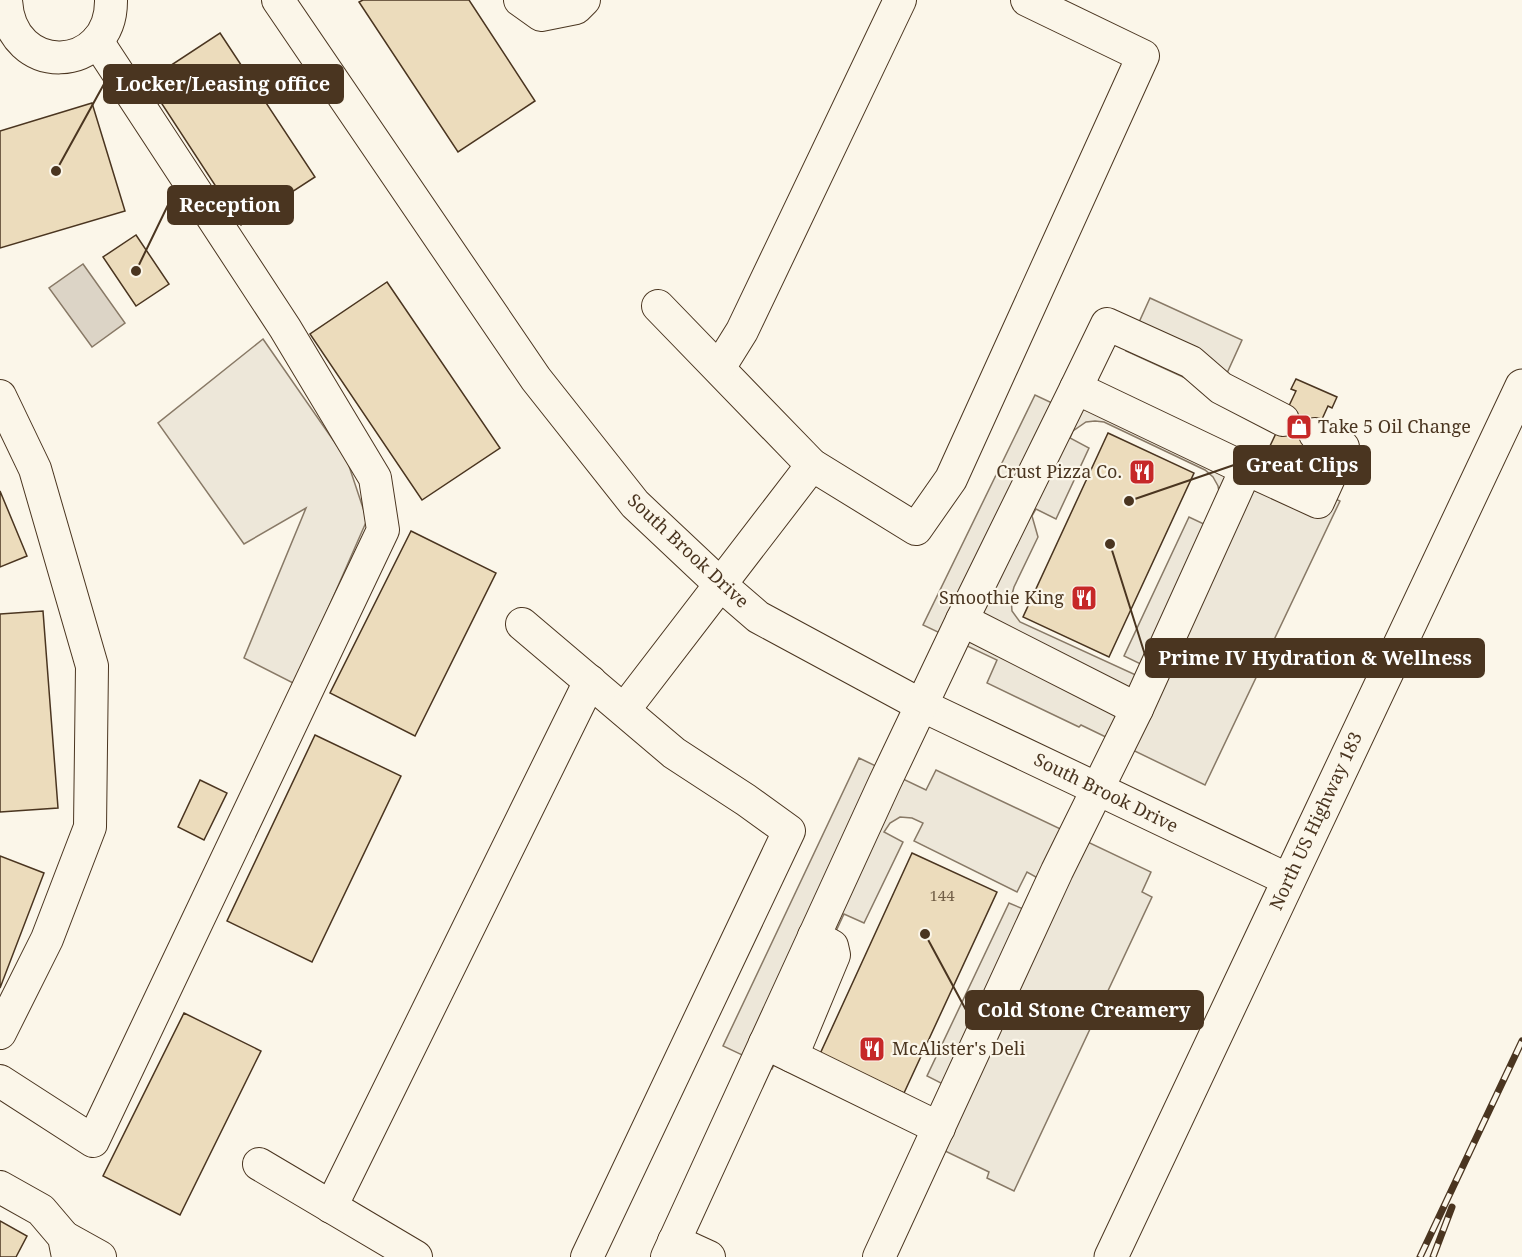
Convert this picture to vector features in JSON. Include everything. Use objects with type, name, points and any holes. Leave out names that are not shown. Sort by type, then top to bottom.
[{"type":"main road","name":"North US Highway 183","points":[[1111,1257],[1522,386]]},
{"type":"street","points":[[6,0],[7,15],[12,30],[22,43],[36,52],[52,57],[69,57],[84,51],[97,41],[106,27],[111,12],[111,0]]},
{"type":"street","name":"South Brook Drive","points":[[278,0],[536,379],[635,504],[720,585],[758,616],[921,705],[1289,880]]},
{"type":"street","points":[[520,0],[541,15],[576,8],[584,0]]},
{"type":"street","points":[[719,368],[742,331],[900,0]]},
{"type":"street","points":[[658,306],[812,465],[916,529],[951,479],[1143,56],[1027,0]]},
{"type":"street","points":[[0,1081],[93,1141],[383,530],[375,478],[285,328],[97,41]]},
{"type":"street","points":[[687,1252],[779,1049],[814,936],[921,705],[1107,324],[1191,362],[1221,388],[1283,420]]},
{"type":"street","points":[[1076,388],[1318,502],[1344,447],[1315,434]]},
{"type":"street","points":[[0,396],[35,469],[92,666],[90,827],[47,939],[0,1033]]},
{"type":"street","points":[[624,710],[812,465]]},
{"type":"street","points":[[879,1257],[1058,871],[1137,709],[1246,469]]},
{"type":"street","points":[[962,620],[1137,709]]},
{"type":"street","points":[[522,624],[674,753],[789,831],[586,1257]]},
{"type":"street","points":[[331,1207],[590,681]]},
{"type":"street","points":[[779,1049],[939,1128]]},
{"type":"street","points":[[259,1164],[416,1257]]},
{"type":"street","points":[[0,1187],[41,1210],[66,1247],[100,1257]]},
{"type":"shaded area","points":[[83,264],[125,323],[92,347],[49,288]]},
{"type":"shaded area","points":[[1150,298],[1242,340],[1218,393],[1126,351]]},
{"type":"shaded area","points":[[263,339],[347,460],[367,520],[295,684],[244,658],[306,508],[244,544],[158,423]]},
{"type":"shaded area","points":[[1068,370],[1340,501],[1205,785],[987,683],[997,660],[923,625],[1035,395],[1052,403]],"holes":[[[1086,422],[1104,422],[1205,470],[1213,477],[1220,497],[1210,527],[1189,517],[1124,656],[1145,666],[1140,677],[1020,622],[1012,611],[1011,598],[1014,587],[1038,537],[1032,516],[1036,509],[1056,519],[1089,448],[1070,438],[1073,431]]]},
{"type":"shaded area","points":[[859,758],[926,790],[936,770],[1151,872],[1142,892],[1152,897],[1014,1191],[987,1178],[989,1172],[922,1140],[947,1086],[927,1076],[1009,903],[1028,911],[1039,889],[1036,877],[1027,872],[1017,892],[914,841],[923,823],[912,818],[900,817],[890,823],[884,832],[903,842],[864,923],[844,914],[772,1069],[723,1046]]},
{"type":"building","points":[[363,0],[469,0],[535,101],[458,152],[359,2]]},
{"type":"building","points":[[220,33],[315,177],[241,225],[147,81]]},
{"type":"building","points":[[92,103],[125,211],[0,248],[0,131]]},
{"type":"building","points":[[136,235],[169,284],[136,306],[103,257]]},
{"type":"building","points":[[387,282],[500,448],[422,500],[310,334]]},
{"type":"building","name":"Take 5 Oil Change","points":[[1296,379],[1337,397],[1332,408],[1328,406],[1303,461],[1270,446],[1296,391],[1291,389]]},
{"type":"building","points":[[1108,433],[1194,473],[1109,657],[1023,617]]},
{"type":"building","points":[[0,491],[27,556],[0,567]]},
{"type":"building","points":[[411,531],[496,573],[415,736],[330,693]]},
{"type":"building","points":[[43,611],[58,808],[0,812],[0,614]]},
{"type":"building","points":[[315,735],[401,776],[312,962],[227,921]]},
{"type":"building","points":[[200,780],[227,793],[204,840],[178,827]]},
{"type":"building","points":[[912,853],[997,892],[904,1093],[820,1054]]},
{"type":"building","points":[[0,856],[44,873],[0,988]]},
{"type":"building","points":[[184,1013],[261,1051],[180,1215],[103,1176]]},
{"type":"building","points":[[0,1221],[27,1236],[16,1257],[0,1257]]},
{"type":"railway","points":[[1420,1257],[1522,1041]]},
{"type":"railway","points":[[1433,1257],[1452,1207]]},
{"type":"place","name":"Locker/Leasing office","points":[[56,171]]},
{"type":"place","name":"Reception","points":[[136,271]]},
{"type":"place","name":"Take 5 Oil Change","points":[[1299,427]]},
{"type":"place","name":"Crust Pizza Co.","points":[[1142,472]]},
{"type":"place","name":"Great Clips","points":[[1129,501]]},
{"type":"place","name":"Prime IV Hydration & Wellness","points":[[1110,544]]},
{"type":"place","name":"Smoothie King","points":[[1084,598]]},
{"type":"place","name":"Cold Stone Creamery","points":[[925,934]]},
{"type":"place","name":"McAlister's Deli","points":[[872,1049]]}]
